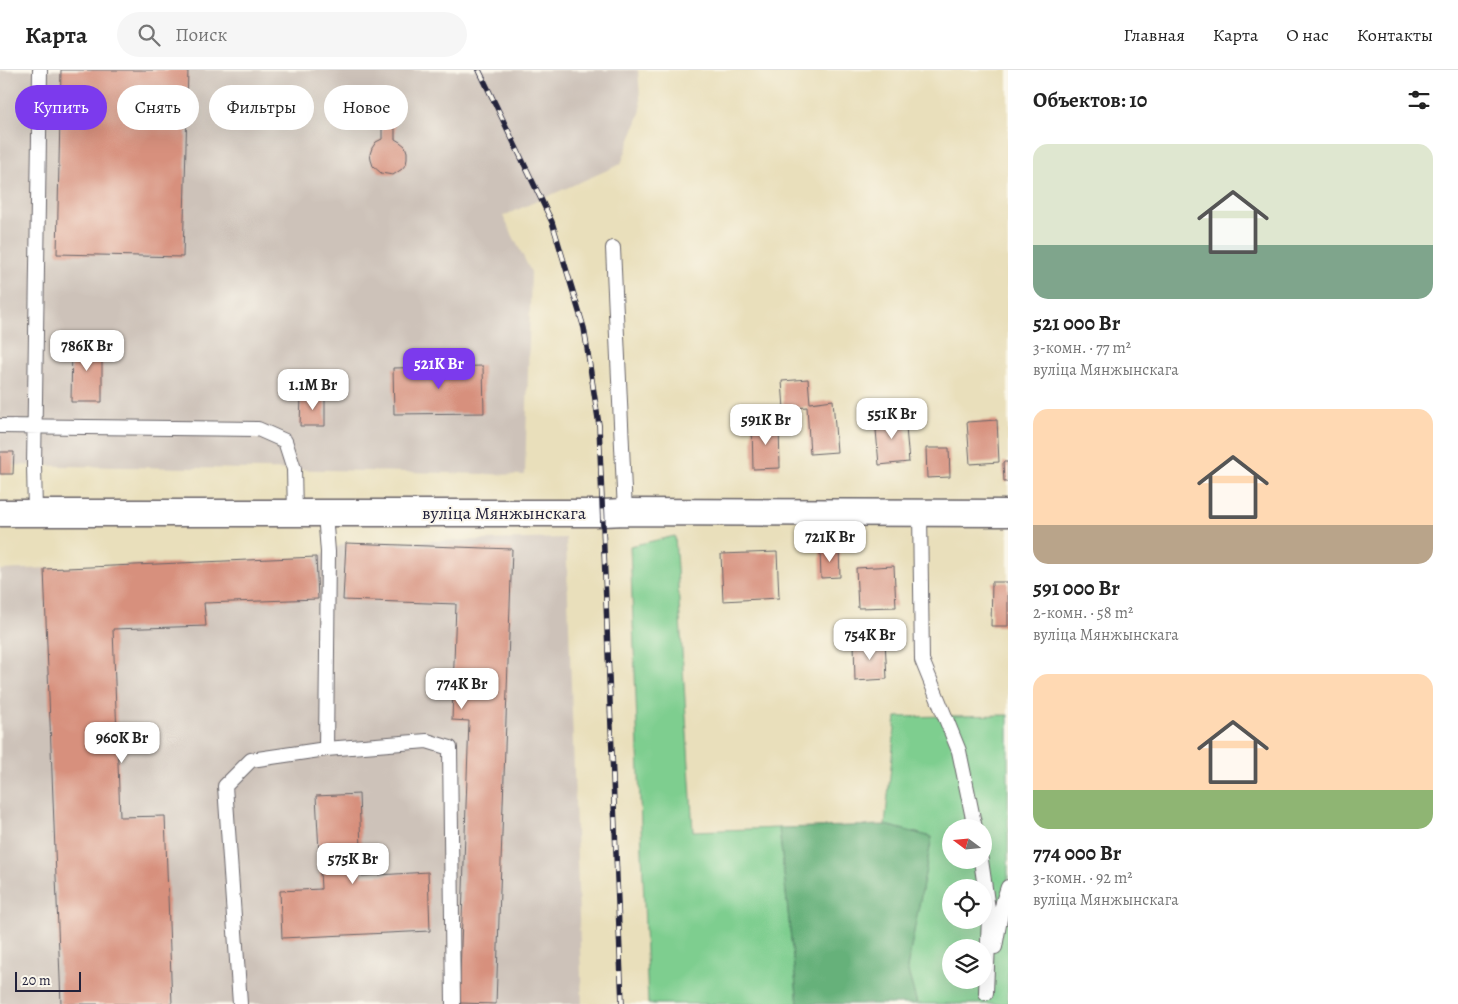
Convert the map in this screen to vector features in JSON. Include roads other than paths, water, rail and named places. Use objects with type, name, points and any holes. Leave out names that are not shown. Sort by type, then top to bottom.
[{"type":"street","name":"вуліца Мянжынскага","points":[[0,512],[296,514],[625,512],[1008,513]]},
{"type":"lane","points":[[35,512],[34,426],[40,70]]},
{"type":"lane","points":[[612,248],[625,512]]},
{"type":"lane","points":[[0,426],[258,429],[285,441],[294,469],[296,514]]},
{"type":"lane","points":[[920,513],[922,660],[959,751],[973,819]]},
{"type":"lane","points":[[325,514],[328,552],[326,749]]},
{"type":"lane","points":[[240,1004],[226,786],[252,760],[326,749],[427,741],[450,748],[453,1004]]},
{"type":"lane","points":[[982,869],[989,916],[984,999]]},
{"type":"lane","points":[[984,999],[1003,902],[1008,887]]},
{"type":"railway","points":[[479,70],[552,222],[584,328],[599,425],[622,1004]]}]
